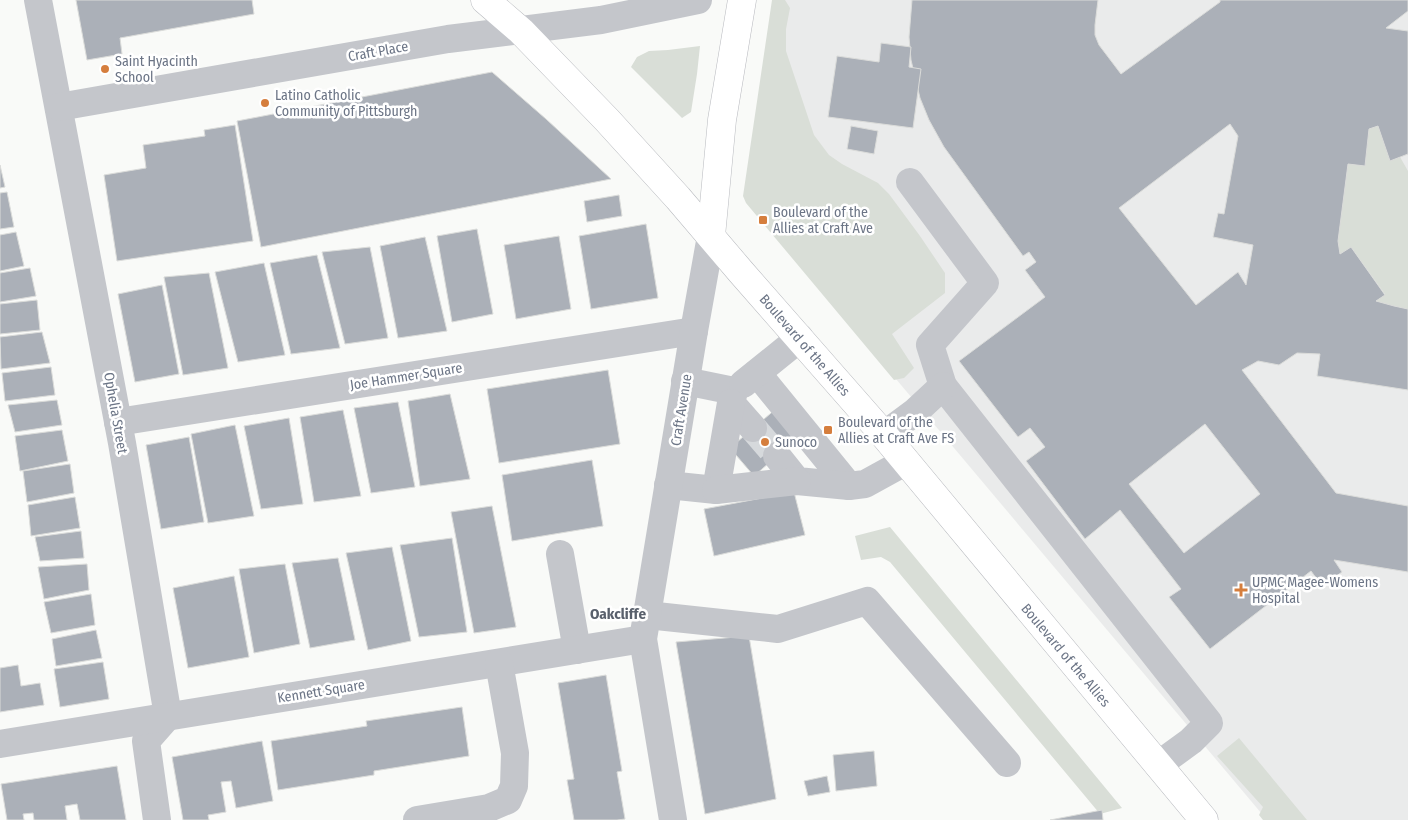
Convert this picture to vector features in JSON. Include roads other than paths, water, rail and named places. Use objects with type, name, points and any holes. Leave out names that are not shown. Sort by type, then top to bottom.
[{"type":"main road","name":"Boulevard of the Allies","points":[[485,0],[521,31],[607,120],[678,198],[884,435],[1204,820]]},
{"type":"main road","name":"Craft Avenue","points":[[711,236],[722,120],[742,0]]},
{"type":"street","name":"Ophelia Street","points":[[38,0],[118,422],[168,716]]},
{"type":"street","name":"Craft Place","points":[[59,108],[448,39],[601,20],[698,0]]},
{"type":"street","points":[[910,182],[985,283],[930,345],[943,386],[1210,722],[1191,741],[1158,765]]},
{"type":"street","name":"Craft Avenue","points":[[673,820],[645,627],[711,236]]},
{"type":"street","name":"Joe Hammer Square","points":[[118,422],[694,331]]},
{"type":"street","points":[[716,490],[733,397],[757,373],[800,338]]},
{"type":"street","points":[[757,373],[849,486]]},
{"type":"street","points":[[686,381],[733,397],[753,428]]},
{"type":"street","points":[[884,435],[915,412],[943,386]]},
{"type":"street","points":[[776,456],[798,480]]},
{"type":"street","points":[[668,485],[716,490],[798,480],[849,486],[865,484],[905,462]]},
{"type":"street","points":[[560,554],[577,650]]},
{"type":"street","name":"Kennett Square","points":[[0,744],[577,650],[645,627],[778,629],[867,601],[1007,763]]},
{"type":"street","points":[[417,820],[489,808],[508,800],[514,786],[515,753],[499,662]]},
{"type":"street","points":[[157,820],[146,741],[168,716]]},
{"type":"tunnel","points":[[753,428],[777,456]]},
{"type":"place","name":"Saint Hyacinth School","points":[[105,69]]},
{"type":"place","name":"Latino Catholic Community of Pittsburgh","points":[[265,103]]},
{"type":"place","name":"Boulevard of the Allies at Craft Ave","points":[[763,220]]},
{"type":"place","name":"Boulevard of the Allies at Craft Ave FS","points":[[828,430]]},
{"type":"place","name":"Sunoco","points":[[765,442]]},
{"type":"place","name":"UPMC Magee-Womens Hospital","points":[[1241,590]]},
{"type":"district","name":"Oakcliffe","points":[[618,614]]}]
